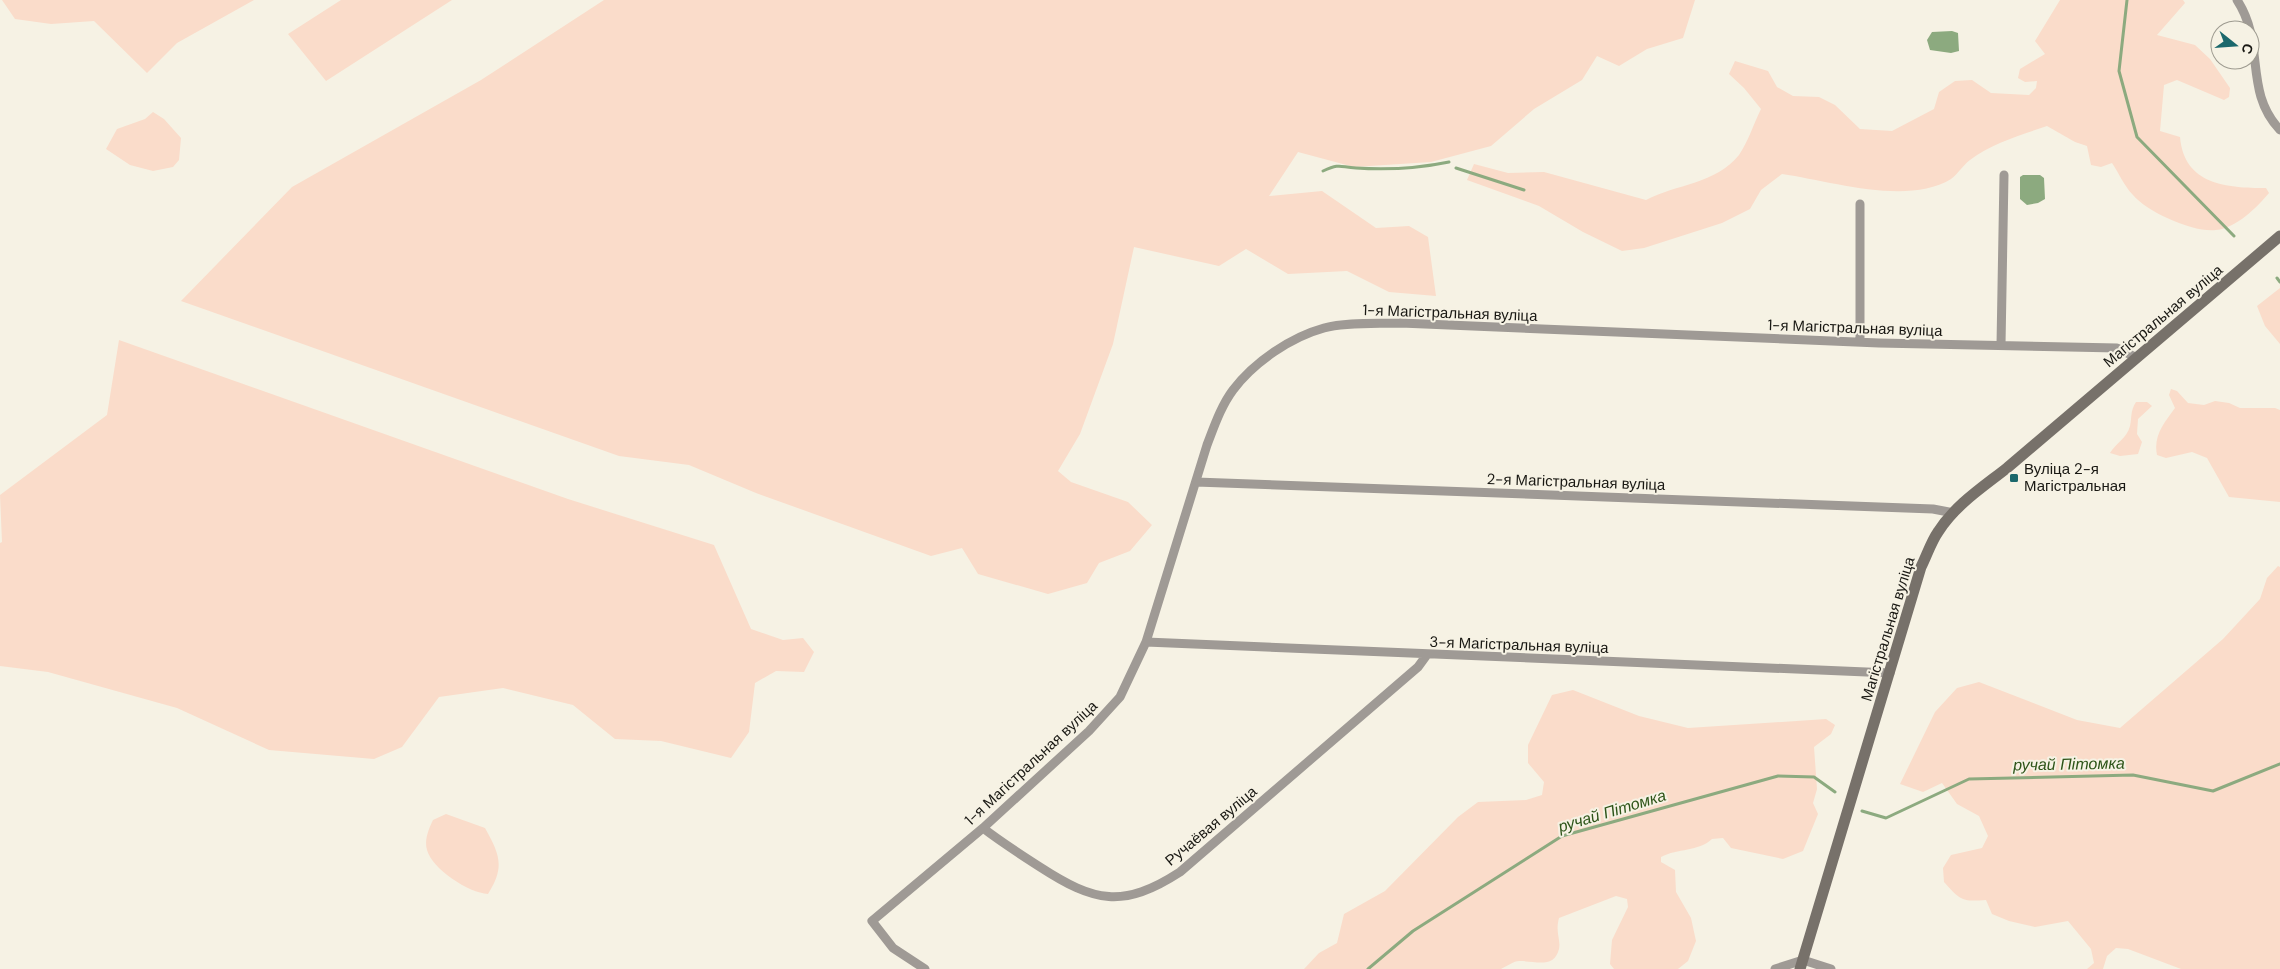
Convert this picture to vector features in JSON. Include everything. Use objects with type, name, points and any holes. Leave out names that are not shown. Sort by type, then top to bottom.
[{"type":"street","points":[[2237,0],[2246,13],[2252,35],[2260,99],[2271,120],[2280,130]]},
{"type":"street","points":[[2000,345],[2004,175]]},
{"type":"street","points":[[1860,204],[1860,342]]},
{"type":"street","name":"Магістральная вуліца","points":[[1802,965],[1921,567],[1938,532],[1954,513],[2280,236]]},
{"type":"street","name":"1-я Магістральная вуліца","points":[[926,969],[893,948],[872,921],[983,828],[1089,731],[1114,704],[1136,667],[1146,642],[1206,445],[1218,417],[1233,390],[1271,354],[1299,338],[1324,328],[1358,324],[1401,323],[1860,342],[2117,348],[2136,358]]},
{"type":"street","name":"2-я Магістральная вуліца","points":[[1196,482],[1932,509],[1954,513]]},
{"type":"street","name":"3-я Магістральная вуліца","points":[[1146,642],[1426,656],[1890,673]]},
{"type":"street","name":"Ручаёвая вуліца","points":[[983,828],[1001,842],[1080,891],[1097,897],[1116,897],[1157,887],[1180,872],[1418,667],[1426,656]]},
{"type":"street","points":[[1775,969],[1802,965],[1831,969]]},
{"type":"shaded area","points":[[2,0],[254,0],[177,43],[147,73],[94,21],[51,24],[15,19]]},
{"type":"shaded area","points":[[341,0],[452,0],[326,81],[288,34]]},
{"type":"shaded area","points":[[604,0],[1695,0],[1683,38],[1647,49],[1619,66],[1597,56],[1582,80],[1534,109],[1491,146],[1431,162],[1354,167],[1298,152],[1269,196],[1322,191],[1376,228],[1409,226],[1428,237],[1436,296],[1389,292],[1347,271],[1288,274],[1246,249],[1219,266],[1134,247],[1113,344],[1080,434],[1058,471],[1071,482],[1128,502],[1152,525],[1130,551],[1099,563],[1087,583],[1048,594],[978,574],[962,548],[931,556],[756,493],[689,465],[619,456],[181,301],[292,187],[481,80]]},
{"type":"shaded area","points":[[2060,0],[2183,0],[2185,3],[2157,35],[2195,45],[2210,59],[2210,70],[2218,70],[2230,88],[2229,97],[2224,100],[2177,80],[2164,85],[2160,131],[2180,137],[2183,153],[2190,165],[2199,174],[2223,185],[2266,188],[2269,193],[2239,221],[2224,228],[2207,230],[2184,225],[2140,202],[2127,188],[2112,163],[2101,167],[2091,165],[2087,146],[2075,142],[2047,126],[1988,149],[1967,162],[1951,179],[1933,187],[1913,191],[1868,189],[1782,174],[1761,190],[1750,209],[1722,223],[1644,248],[1622,251],[1583,232],[1539,206],[1467,180],[1474,164],[1508,173],[1544,172],[1646,200],[1707,178],[1730,165],[1739,155],[1761,109],[1744,88],[1729,74],[1735,61],[1768,71],[1777,87],[1793,96],[1819,97],[1835,105],[1860,129],[1892,131],[1934,109],[1939,92],[1955,81],[1972,80],[1991,93],[2029,95],[2036,88],[2037,81],[2025,82],[2018,78],[2020,69],[2045,54],[2035,41]]},
{"type":"shaded area","points":[[1952,31],[1958,33],[1959,51],[1951,53],[1930,50],[1927,40],[1932,32]]},
{"type":"shaded area","points":[[153,112],[164,119],[181,138],[179,160],[173,167],[153,171],[130,165],[106,149],[117,129],[145,119]]},
{"type":"shaded area","points":[[2023,175],[2040,175],[2044,178],[2045,199],[2038,203],[2027,205],[2020,199],[2020,177]]},
{"type":"shaded area","points":[[2280,288],[2280,344],[2265,326],[2257,306]]},
{"type":"shaded area","points":[[119,340],[568,499],[714,545],[751,629],[783,640],[803,638],[814,652],[804,672],[776,671],[755,683],[749,732],[731,758],[661,741],[615,739],[573,705],[503,688],[439,697],[402,747],[374,759],[269,750],[177,708],[48,672],[0,666],[0,543],[2,542],[0,495],[107,415]]},
{"type":"shaded area","points":[[2171,389],[2177,391],[2188,403],[2204,405],[2215,401],[2229,403],[2240,408],[2275,408],[2280,410],[2280,502],[2229,497],[2207,458],[2192,452],[2166,458],[2157,455],[2158,436],[2163,424],[2175,408],[2169,395]]},
{"type":"shaded area","points":[[2136,402],[2147,402],[2152,406],[2138,419],[2137,434],[2142,442],[2138,454],[2120,456],[2110,453],[2129,430],[2132,411]]},
{"type":"shaded area","points":[[2278,566],[2280,567],[2280,969],[2181,969],[2128,949],[2116,948],[2107,956],[2103,969],[2087,969],[2094,963],[2091,949],[2068,921],[2035,927],[2009,921],[1992,914],[1986,900],[1966,900],[1954,893],[1944,882],[1943,868],[1951,855],[1982,848],[1988,836],[1979,816],[1957,804],[1942,783],[1923,792],[1900,784],[1935,712],[1957,688],[1979,682],[2077,720],[2120,728],[2223,639],[2260,599],[2267,578]]},
{"type":"shaded area","points":[[1573,690],[1639,716],[1688,728],[1826,719],[1835,725],[1831,734],[1814,747],[1817,789],[1813,803],[1818,814],[1803,851],[1783,859],[1731,848],[1723,838],[1712,839],[1701,846],[1661,857],[1661,862],[1675,870],[1676,892],[1691,918],[1696,941],[1688,961],[1678,969],[1614,969],[1610,964],[1612,940],[1628,907],[1627,899],[1616,896],[1559,918],[1559,949],[1557,955],[1549,962],[1517,961],[1501,969],[1304,969],[1319,953],[1337,943],[1344,914],[1385,891],[1458,817],[1478,802],[1526,800],[1542,795],[1544,782],[1528,763],[1528,745],[1552,695]]},
{"type":"shaded area","points":[[446,814],[485,828],[490,837],[497,854],[498,868],[497,876],[488,894],[480,893],[452,879],[430,857],[426,846],[429,830],[433,820]]},
{"type":"waterway","points":[[2127,0],[2119,71],[2137,137],[2234,236]]},
{"type":"waterway","points":[[1323,171],[1337,166],[1391,169],[1449,162]]},
{"type":"waterway","points":[[1456,168],[1524,190]]},
{"type":"waterway","points":[[2277,278],[2280,282]]},
{"type":"waterway","name":"ручай Пітомка","points":[[1862,811],[1886,818],[1969,779],[2133,775],[2213,791],[2280,764]]},
{"type":"waterway","name":"ручай Пітомка","points":[[1368,969],[1413,931],[1562,836],[1778,776],[1814,777],[1835,792]]},
{"type":"place","name":"Вуліца 2-я Магістральная","points":[[2014,478]]}]
